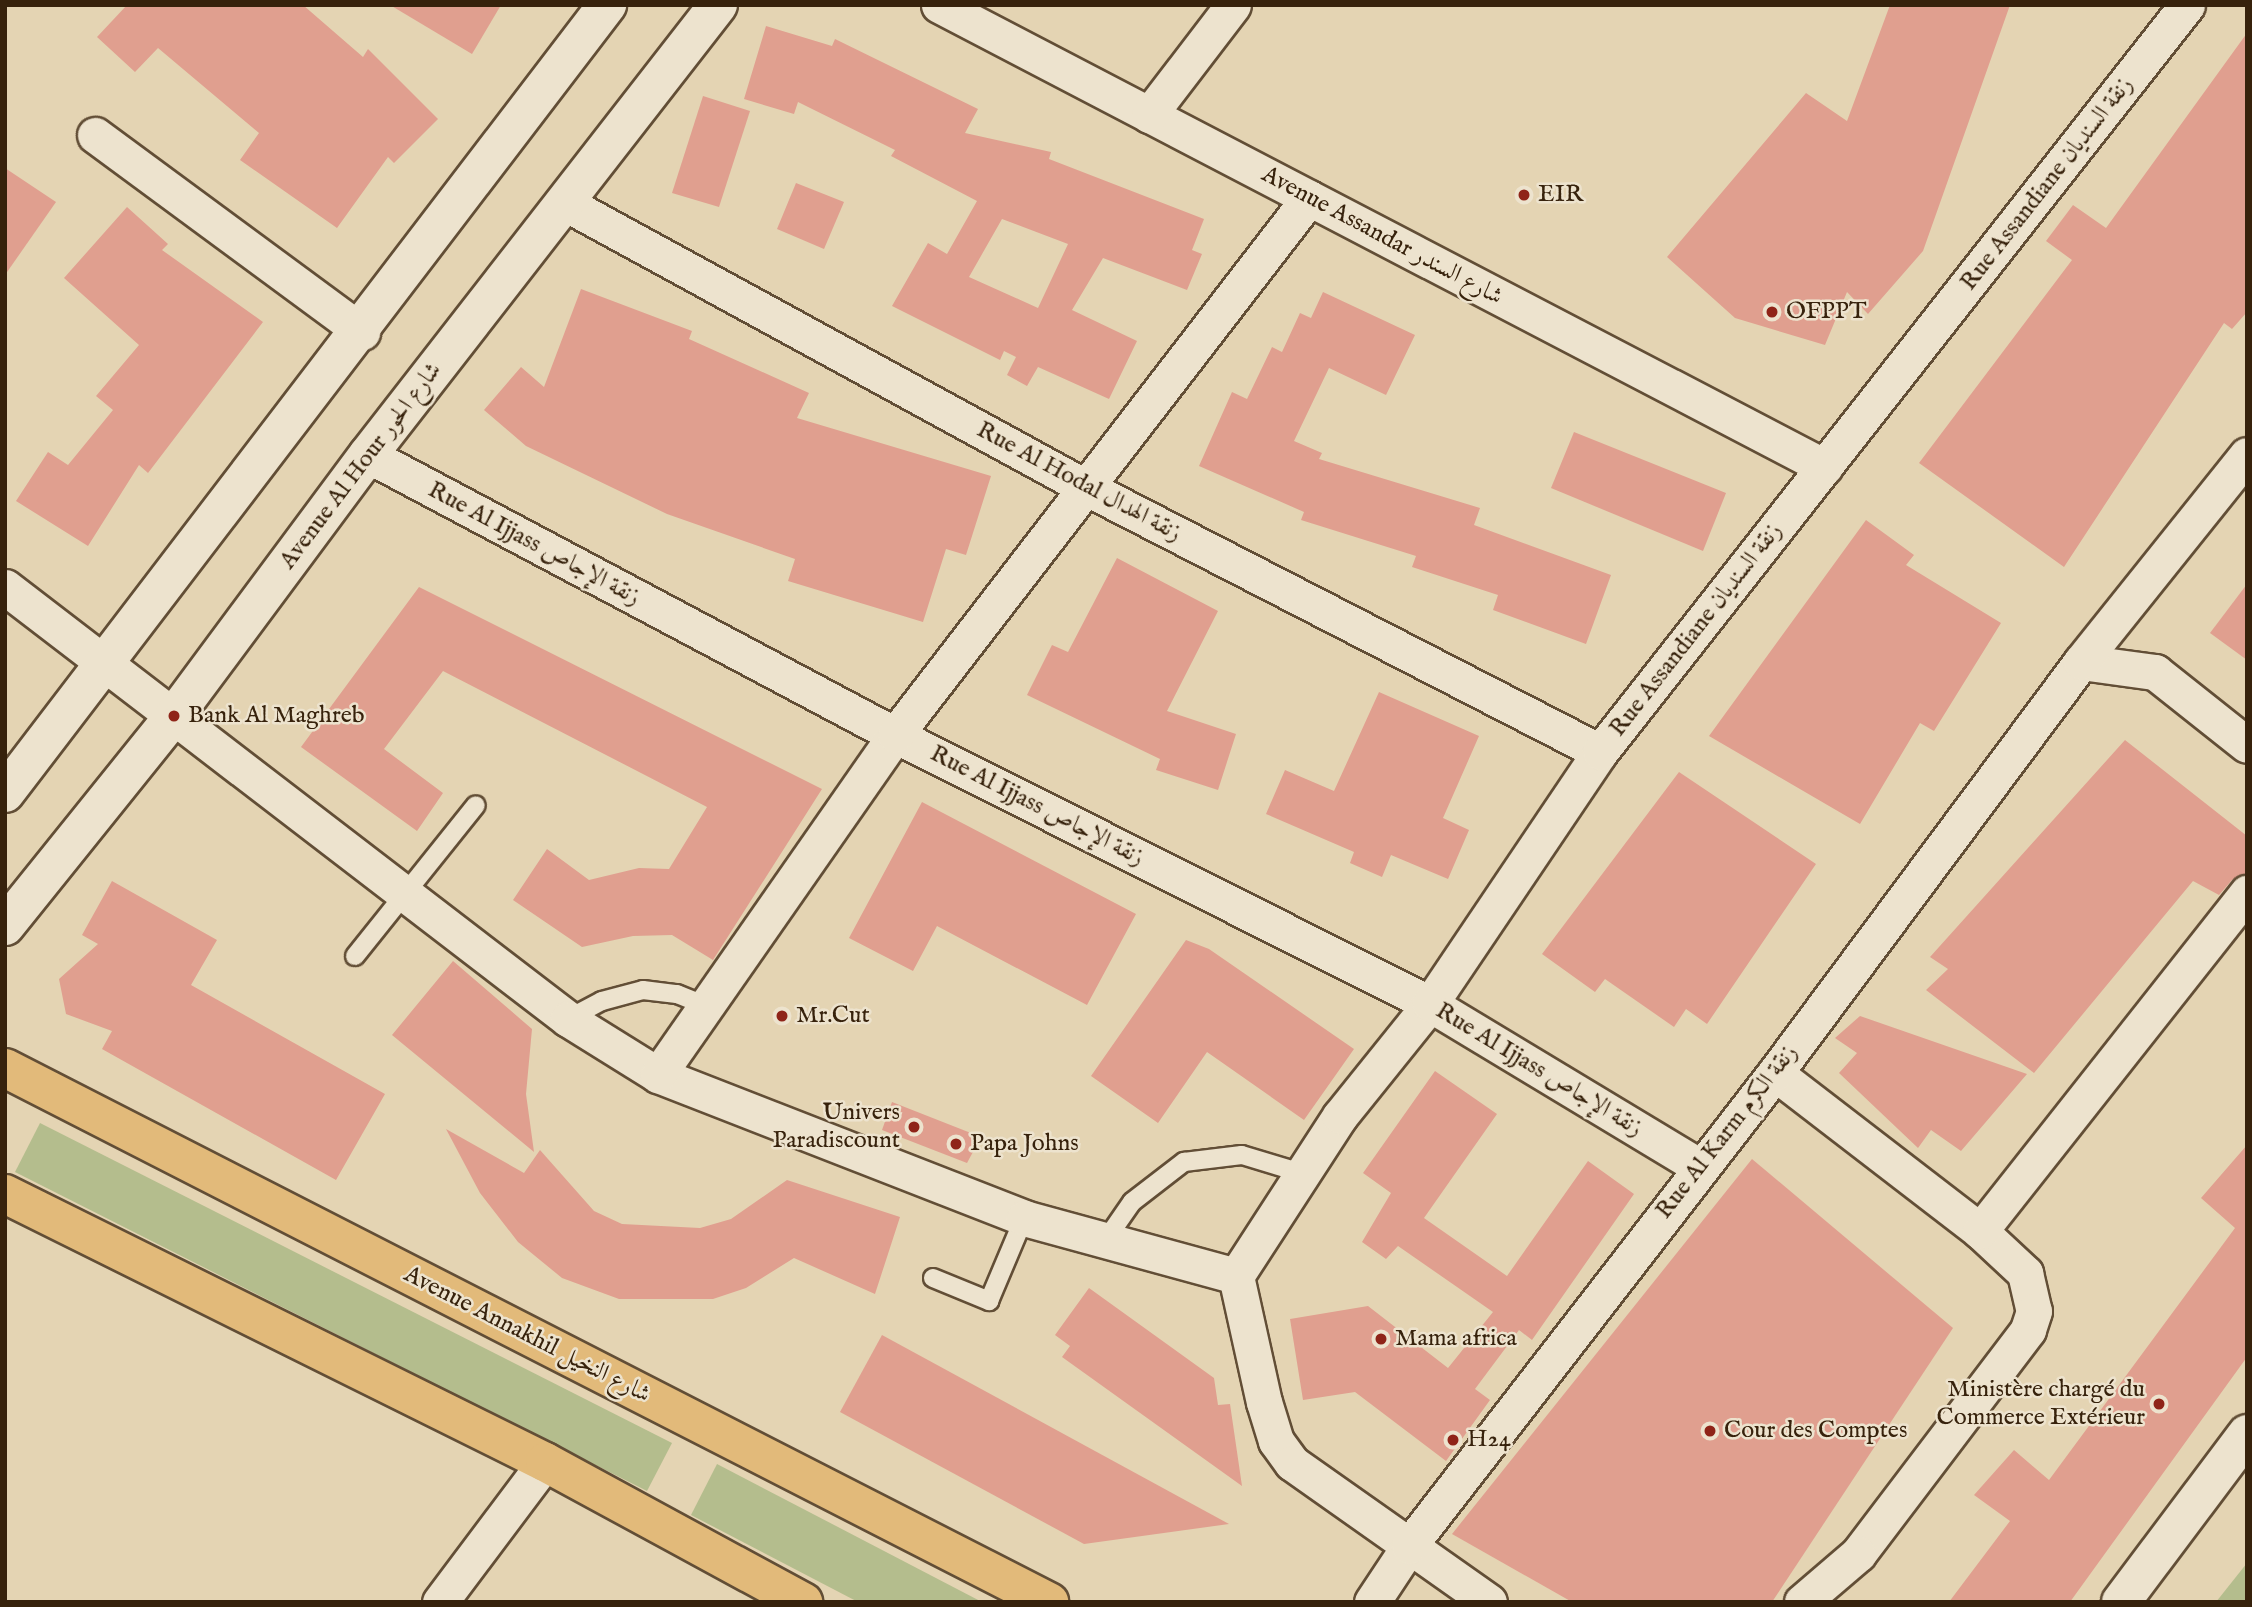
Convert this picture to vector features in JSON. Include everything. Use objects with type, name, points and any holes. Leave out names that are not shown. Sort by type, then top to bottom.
[{"type":"main road","name":"Avenue Annakhil شارع النخيل","points":[[5,1068],[1049,1602]]},
{"type":"main road","points":[[5,1194],[545,1462],[803,1602]]},
{"type":"street","points":[[5,793],[107,665],[362,332],[607,5]]},
{"type":"street","name":"Avenue Al Hour شارع الحور","points":[[5,926],[174,716],[368,455],[718,5]]},
{"type":"street","name":"Avenue Assandar شارع السندر","points":[[939,5],[1825,467]]},
{"type":"street","points":[[1149,115],[1233,5]]},
{"type":"street","name":"Rue Assandiane زنقة السنديان","points":[[1236,1276],[1305,1174],[1340,1116],[1430,1004],[1600,752],[2187,5]]},
{"type":"street","points":[[95,135],[362,332]]},
{"type":"street","points":[[658,1075],[895,735],[1309,198]]},
{"type":"street","name":"Rue Al Hodal زنقة الهدال","points":[[564,202],[1085,486],[1600,752]]},
{"type":"street","name":"Rue Al Ijjass زنقة الإجاص","points":[[368,455],[895,735],[1430,1004],[1700,1167]]},
{"type":"street","name":"Rue Al Karm زنقة الكرم","points":[[1372,1602],[1409,1546],[1774,1073],[2081,662],[2244,465]]},
{"type":"street","points":[[5,587],[568,1019],[658,1075],[1024,1218],[1236,1276],[1276,1441],[1292,1464],[1489,1602]]},
{"type":"street","points":[[2081,662],[2155,672],[2247,745]]},
{"type":"street","points":[[1980,1231],[2247,893]]},
{"type":"street","points":[[1774,1073],[1980,1231],[2025,1273],[2035,1311],[2028,1330],[1858,1554],[1802,1602]]},
{"type":"street","points":[[2121,1602],[2247,1434]]},
{"type":"street","points":[[440,1602],[545,1462]]},
{"type":"lane","points":[[355,956],[403,891],[476,805]]},
{"type":"lane","points":[[568,1019],[602,1001],[643,990],[677,994],[706,1006]]},
{"type":"lane","points":[[1105,1241],[1132,1202],[1184,1163],[1242,1155],[1305,1174]]},
{"type":"lane","points":[[933,1278],[989,1301],[1024,1218]]},
{"type":"green space","points":[[40,1123],[672,1443],[647,1491],[15,1172]]},
{"type":"green space","points":[[717,1464],[982,1602],[858,1602],[691,1515]]},
{"type":"green space","points":[[2247,1563],[2247,1602],[2216,1602]]},
{"type":"building","points":[[127,5],[303,5],[363,57],[368,49],[438,119],[394,163],[388,157],[337,228],[240,160],[259,133],[158,48],[135,72],[97,37]]},
{"type":"building","points":[[390,5],[501,5],[472,54]]},
{"type":"building","points":[[1890,5],[2010,5],[1923,251],[1868,314],[1847,292],[1825,345],[1735,318],[1667,257],[1806,93],[1847,121]]},
{"type":"building","points":[[766,26],[832,46],[835,39],[978,109],[965,133],[1051,152],[1049,159],[1204,219],[1192,250],[1202,254],[1187,290],[1103,258],[1072,310],[1137,341],[1109,399],[1038,367],[1027,386],[1007,375],[1016,357],[1004,351],[1000,360],[892,306],[928,243],[947,254],[977,201],[891,156],[895,150],[798,102],[794,114],[744,99]],"holes":[[[1002,219],[1068,244],[1038,308],[969,277]]]},
{"type":"building","points":[[2247,33],[2247,312],[2232,329],[2224,323],[2064,567],[1919,463],[2072,260],[2046,241],[2073,205],[2106,228]]},
{"type":"building","points":[[703,96],[750,111],[719,207],[672,193]]},
{"type":"building","points":[[5,168],[56,202],[5,275]]},
{"type":"building","points":[[796,183],[844,202],[824,249],[777,229]]},
{"type":"building","points":[[127,207],[168,244],[162,250],[263,322],[148,473],[139,465],[88,546],[16,501],[48,452],[68,465],[113,410],[96,396],[139,345],[64,278]]},
{"type":"building","points":[[581,289],[692,331],[689,339],[809,393],[797,418],[991,476],[966,555],[946,549],[923,622],[788,581],[795,559],[667,514],[526,446],[484,410],[521,367],[544,387]]},
{"type":"building","points":[[1323,292],[1415,335],[1386,395],[1329,368],[1294,441],[1322,453],[1319,459],[1480,508],[1474,525],[1611,575],[1586,644],[1493,610],[1498,595],[1412,567],[1416,556],[1301,520],[1304,512],[1199,466],[1232,392],[1247,399],[1272,347],[1282,352],[1300,313],[1311,318]]},
{"type":"building","points":[[1574,432],[1726,493],[1703,551],[1551,488]]},
{"type":"building","points":[[1866,520],[1914,555],[1906,565],[2001,623],[1934,731],[1920,723],[1860,824],[1709,736]]},
{"type":"building","points":[[1117,558],[1218,611],[1167,711],[1236,734],[1218,790],[1156,770],[1160,759],[1027,695],[1052,645],[1068,652]]},
{"type":"building","points":[[2247,584],[2247,660],[2210,633]]},
{"type":"building","points":[[419,587],[822,789],[713,960],[672,935],[633,936],[582,947],[513,900],[547,849],[589,880],[639,868],[669,869],[707,807],[443,671],[384,749],[443,793],[417,831],[301,747]]},
{"type":"building","points":[[1379,692],[1479,736],[1443,818],[1469,830],[1448,879],[1391,855],[1382,877],[1350,863],[1354,852],[1266,814],[1285,770],[1334,791]]},
{"type":"building","points":[[2125,740],[2247,836],[2247,873],[2232,880],[2219,895],[2193,881],[2034,1073],[1926,990],[1948,969],[1930,957]]},
{"type":"building","points":[[1679,772],[1816,864],[1707,1024],[1686,1009],[1674,1027],[1605,979],[1595,992],[1542,954]]},
{"type":"building","points":[[922,802],[1136,914],[1087,1005],[937,926],[913,971],[849,938]]},
{"type":"building","points":[[112,881],[217,940],[191,985],[385,1094],[336,1180],[102,1049],[112,1031],[66,1014],[59,979],[98,944],[82,935]]},
{"type":"building","points":[[1186,940],[1209,949],[1354,1049],[1304,1120],[1207,1052],[1158,1123],[1091,1076]]},
{"type":"building","points":[[453,961],[532,1029],[526,1094],[534,1152],[392,1035]]},
{"type":"building","points":[[1860,1016],[2027,1074],[1961,1151],[1931,1130],[1918,1148],[1839,1073],[1857,1053],[1835,1038]]},
{"type":"building","points":[[1435,1071],[1497,1114],[1424,1218],[1507,1276],[1588,1161],[1634,1194],[1532,1340],[1519,1330],[1475,1389],[1490,1400],[1446,1461],[1355,1392],[1303,1400],[1290,1319],[1368,1306],[1448,1368],[1493,1312],[1398,1246],[1386,1259],[1362,1242],[1391,1193],[1363,1173]]},
{"type":"building","points":[[892,1102],[981,1137],[967,1163],[882,1130]]},
{"type":"building","points":[[446,1129],[524,1173],[540,1150],[594,1211],[622,1224],[700,1228],[731,1219],[787,1180],[900,1217],[875,1294],[794,1258],[746,1288],[713,1299],[619,1299],[562,1278],[518,1242],[480,1193]]},
{"type":"building","name":"Ministère chargé du Commerce Extérieur","points":[[2247,1145],[2247,1357],[2070,1602],[1949,1602],[2010,1521],[1974,1495],[2014,1450],[2049,1480],[2235,1228],[2201,1198]]},
{"type":"building","name":"Cour des Comptes","points":[[1752,1159],[1953,1328],[1772,1602],[1572,1602],[1452,1534]]},
{"type":"building","points":[[1089,1288],[1214,1378],[1218,1405],[1230,1404],[1242,1486],[1062,1357],[1070,1346],[1055,1335]]},
{"type":"building","points":[[882,1335],[1229,1524],[1084,1544],[840,1412]]},
{"type":"place","name":"EIR","points":[[1524,195]]},
{"type":"place","name":"OFPPT","points":[[1772,312]]},
{"type":"place","name":"Bank Al Maghreb","points":[[174,716]]},
{"type":"place","name":"Mr.Cut","points":[[782,1016]]},
{"type":"place","name":"Univers Paradiscount","points":[[914,1127]]},
{"type":"place","name":"Papa Johns","points":[[956,1144]]},
{"type":"place","name":"Mama africa","points":[[1381,1339]]},
{"type":"place","name":"Ministère chargé du Commerce Extérieur","points":[[2159,1404]]},
{"type":"place","name":"Cour des Comptes","points":[[1710,1431]]},
{"type":"place","name":"H24","points":[[1453,1440]]}]
